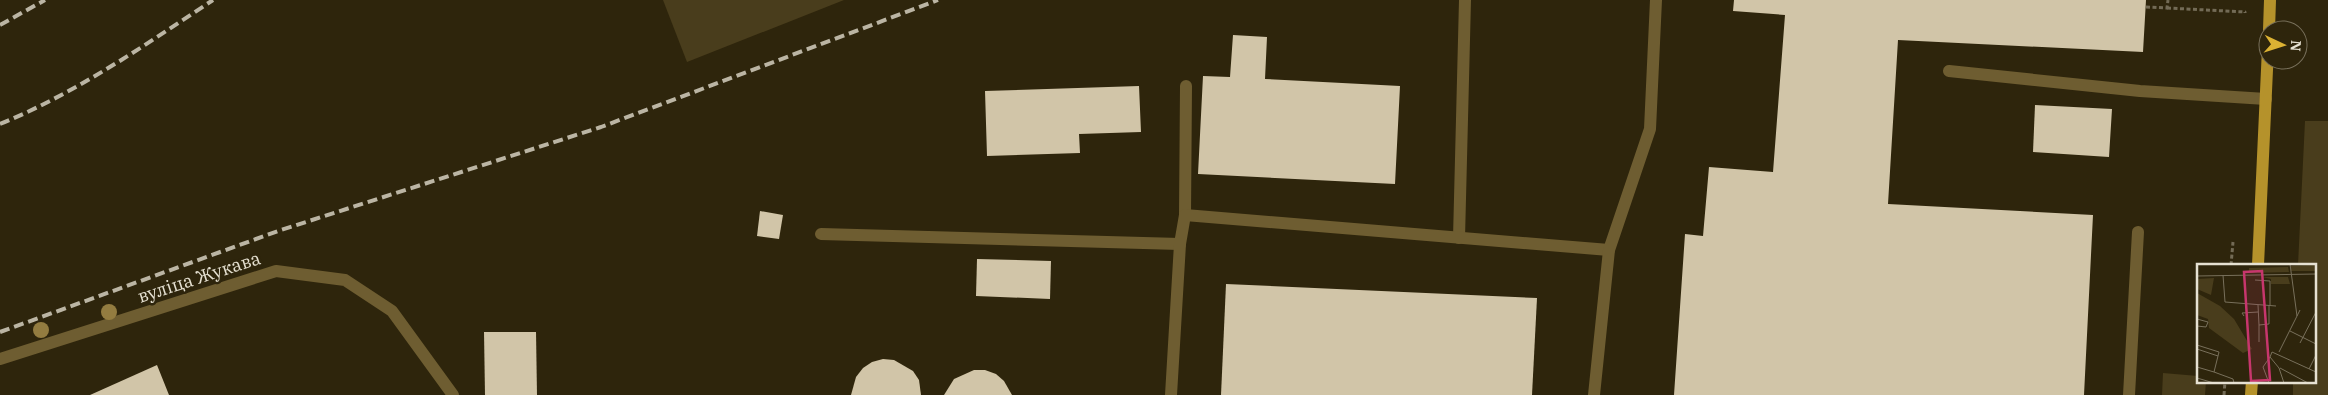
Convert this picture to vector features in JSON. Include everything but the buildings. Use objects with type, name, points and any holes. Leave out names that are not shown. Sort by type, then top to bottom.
[{"type":"main road","points":[[2269,20],[2270,0]]},
{"type":"main road","points":[[2258,264],[2267,70]]},
{"type":"main road","points":[[2251,395],[2252,382]]},
{"type":"street","points":[[1459,238],[1465,0]]},
{"type":"street","points":[[1594,395],[1608,250],[1650,129],[1656,0]]},
{"type":"street","points":[[1948,71],[2140,91],[2266,99]]},
{"type":"street","points":[[1171,395],[1180,244],[1185,215],[1186,86]]},
{"type":"street","points":[[1185,215],[1608,250]]},
{"type":"street","points":[[2129,395],[2138,232]]},
{"type":"street","points":[[821,234],[1180,244]]},
{"type":"street","name":"вуліца Жукава","points":[[0,359],[276,270],[345,280],[392,311],[453,395]]},
{"type":"path","points":[[2146,7],[2168,8],[2168,0]]},
{"type":"path","points":[[2224,395],[2225,382]]},
{"type":"shaded area","points":[[663,0],[844,0],[687,62]]},
{"type":"shaded area","points":[[2305,121],[2328,121],[2328,395],[2293,395],[2293,382],[2316,382],[2316,264],[2298,264]]},
{"type":"shaded area","points":[[2163,373],[2197,376],[2197,382],[2206,382],[2205,395],[2162,395]]},
{"type":"railway","points":[[0,25],[45,0]]},
{"type":"railway","points":[[0,124],[28,112],[83,83],[136,51],[213,0]]},
{"type":"railway","points":[[0,332],[278,231],[601,127],[938,0]]}]
